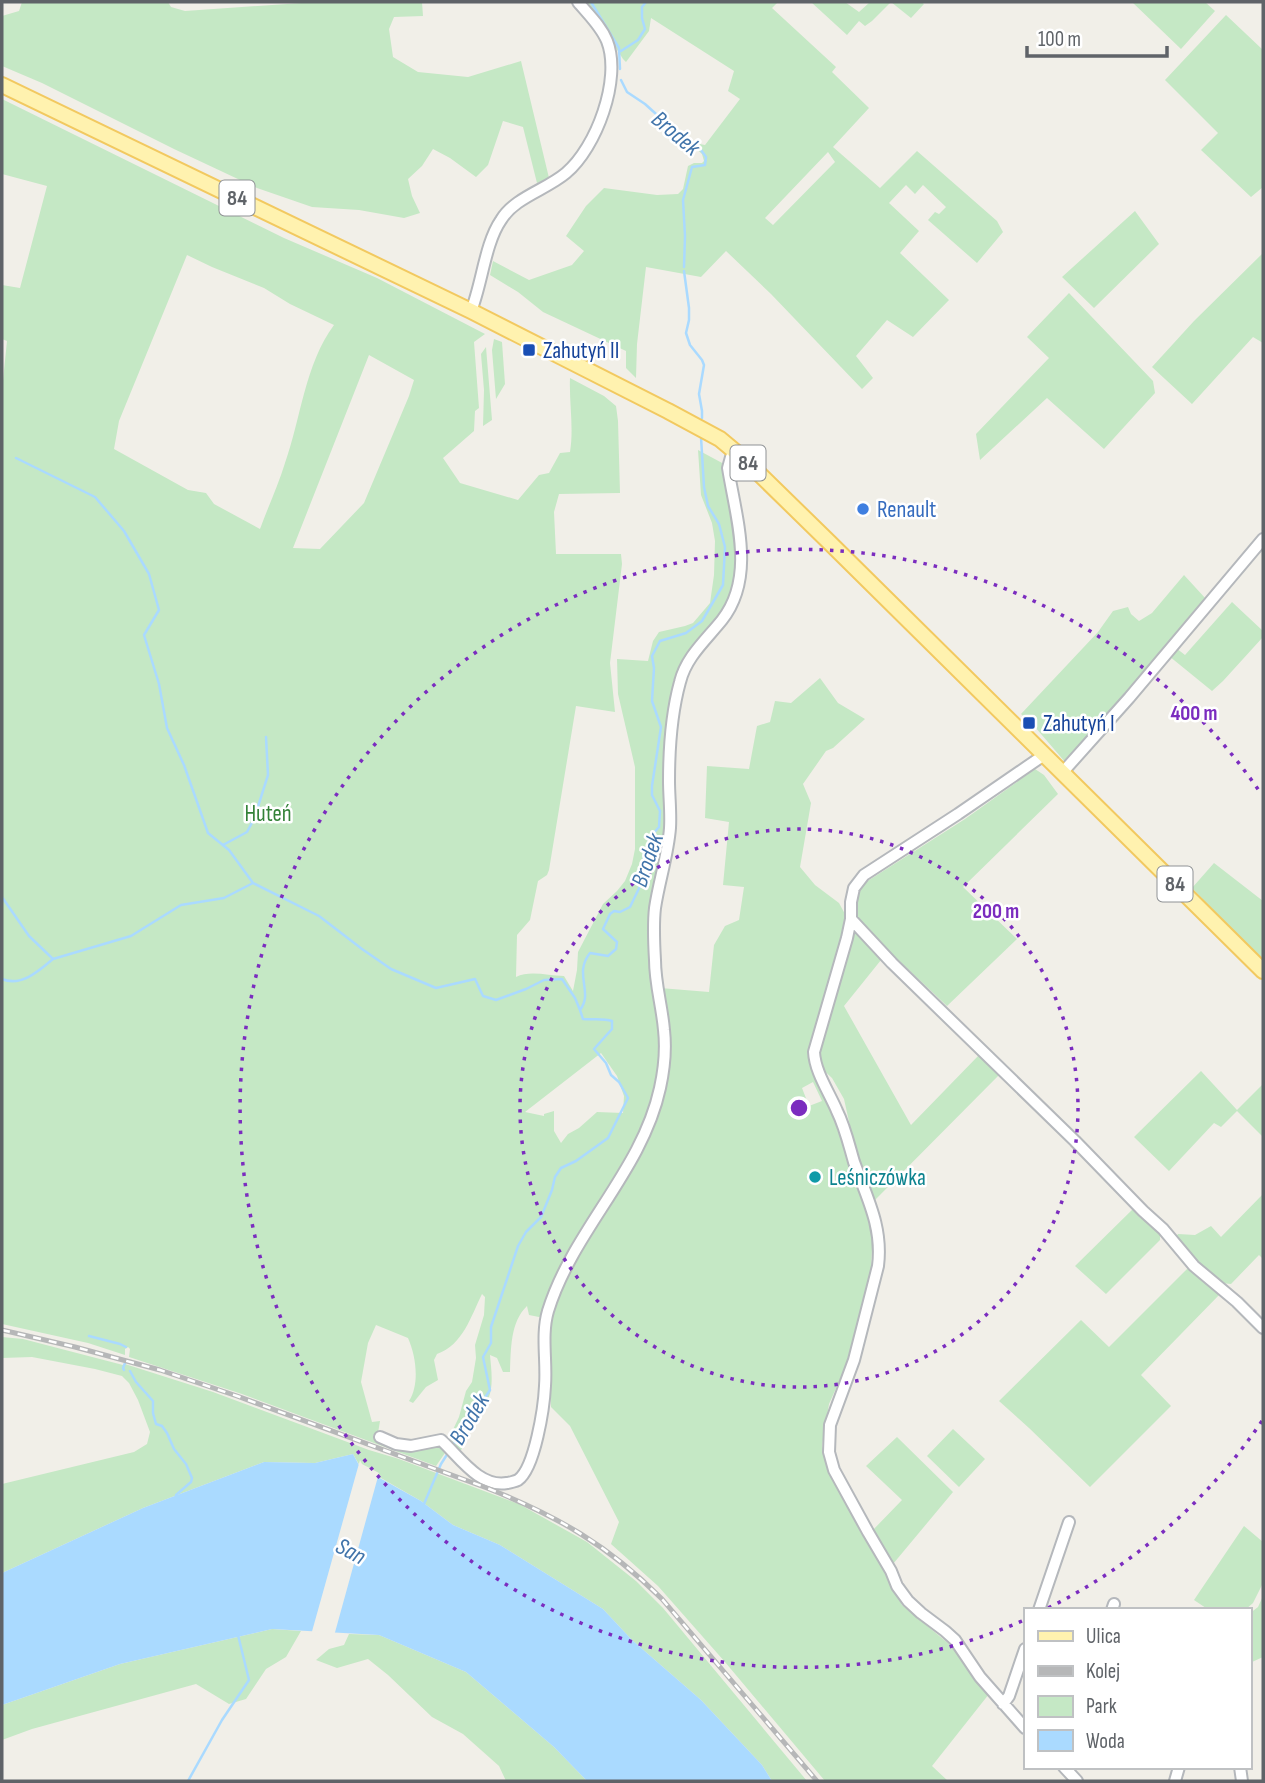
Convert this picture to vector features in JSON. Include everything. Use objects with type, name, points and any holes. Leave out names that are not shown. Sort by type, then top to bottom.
[{"type":"main road","name":"84","points":[[2,85],[471,311],[720,439],[1263,971]]},
{"type":"street","points":[[471,311],[494,232],[501,218],[516,205],[565,174],[578,161],[597,125],[608,95],[612,73],[607,41],[579,2]]},
{"type":"street","points":[[380,1437],[396,1444],[411,1446],[441,1440],[473,1472],[491,1482],[502,1484],[517,1481],[533,1457],[545,1386],[545,1325],[559,1281],[599,1210],[635,1155],[654,1114],[661,1085],[664,1030],[655,970],[654,912],[668,845],[670,757],[676,703],[686,665],[724,617],[734,601],[740,582],[741,546],[728,468],[735,451]]},
{"type":"street","points":[[1062,773],[1263,539]]},
{"type":"street","points":[[1024,1727],[964,1656],[955,1640],[920,1613],[897,1586],[839,1481],[829,1452],[830,1425],[854,1360],[880,1250],[875,1218],[839,1115],[814,1062],[814,1052],[842,961],[854,888],[864,875],[1044,755]]},
{"type":"street","points":[[851,919],[892,963],[1163,1229],[1195,1265],[1263,1328]]},
{"type":"street","points":[[1040,1608],[1069,1522]]},
{"type":"street","points":[[1003,1704],[1009,1696],[1024,1653]]},
{"type":"green space","points":[[22,2],[168,2],[171,7],[185,11],[316,2],[422,2],[423,16],[394,17],[389,29],[393,57],[418,72],[468,77],[521,61],[549,178],[537,183],[523,127],[503,121],[488,165],[476,177],[433,149],[422,166],[408,179],[420,213],[404,218],[359,210],[312,207],[257,188],[2,66],[2,16],[19,11]]},
{"type":"green space","points":[[586,2],[778,2],[772,8],[836,67],[832,72],[869,108],[833,147],[880,188],[917,151],[997,221],[1003,232],[977,263],[928,220],[935,212],[939,214],[946,207],[923,185],[915,194],[906,185],[889,203],[919,231],[900,253],[949,300],[913,337],[887,320],[856,356],[873,378],[862,389],[726,251],[701,277],[646,267],[636,378],[626,368],[626,351],[543,312],[490,275],[493,261],[529,280],[572,265],[584,251],[566,236],[586,206],[604,188],[657,195],[678,194],[683,189],[688,166],[704,161],[702,154],[689,142],[705,145],[740,99],[728,91],[734,71],[651,18],[649,31],[626,62]],"holes":[[[828,152],[835,162],[773,225],[765,218]]]},
{"type":"green space","points":[[811,2],[845,2],[859,12],[870,2],[891,2],[865,26],[859,21],[847,35]]},
{"type":"green space","points":[[891,2],[921,2],[924,4],[911,18]]},
{"type":"green space","points":[[1132,2],[1205,2],[1215,11],[1181,49]]},
{"type":"green space","points":[[1226,15],[1263,50],[1263,187],[1251,197],[1201,150],[1218,133],[1165,80]]},
{"type":"green space","name":"Huteń","points":[[2,99],[284,238],[377,278],[485,334],[474,342],[479,408],[475,411],[474,431],[443,458],[460,483],[518,500],[539,475],[549,473],[560,453],[570,452],[570,378],[604,396],[616,406],[620,493],[559,494],[554,512],[556,554],[621,554],[610,663],[615,712],[576,706],[549,870],[547,875],[538,881],[530,920],[517,935],[516,977],[533,974],[564,976],[573,991],[578,952],[603,904],[625,881],[632,864],[635,849],[635,767],[618,694],[617,659],[648,661],[653,641],[659,632],[693,623],[710,603],[715,541],[712,523],[701,495],[698,450],[724,464],[740,557],[732,597],[682,666],[669,820],[655,889],[661,1046],[654,1103],[628,1174],[657,1121],[668,1070],[660,988],[709,992],[714,945],[725,926],[739,920],[744,887],[723,885],[729,822],[705,818],[707,766],[749,769],[757,726],[770,722],[775,701],[791,703],[820,678],[838,703],[865,719],[833,748],[826,751],[803,784],[811,803],[800,867],[815,885],[839,903],[845,914],[840,945],[809,1062],[829,1106],[873,1228],[871,1271],[859,1324],[850,1357],[829,1404],[822,1446],[831,1477],[877,1555],[902,1605],[949,1644],[989,1694],[932,1766],[948,1781],[825,1781],[658,1586],[611,1544],[619,1522],[570,1426],[551,1407],[545,1314],[539,1317],[529,1315],[527,1306],[521,1313],[512,1337],[510,1372],[503,1372],[497,1358],[490,1355],[490,1395],[482,1409],[475,1414],[459,1454],[448,1440],[459,1417],[466,1391],[472,1382],[475,1345],[484,1315],[485,1297],[482,1294],[460,1337],[446,1350],[437,1354],[434,1360],[438,1380],[426,1387],[413,1403],[409,1401],[415,1387],[416,1370],[408,1338],[376,1325],[368,1343],[361,1382],[372,1422],[380,1421],[378,1433],[373,1435],[374,1440],[408,1449],[441,1443],[447,1450],[436,1466],[242,1394],[129,1357],[128,1347],[125,1349],[125,1355],[88,1343],[2,1324],[2,390],[7,341],[2,339],[2,285],[20,288],[47,186],[2,174]],"holes":[[[187,255],[264,288],[334,325],[316,357],[291,446],[260,529],[214,504],[206,493],[188,490],[114,449],[119,421]],[[369,355],[414,380],[409,396],[364,503],[320,549],[293,548]],[[601,1053],[617,1076],[624,1096],[623,1113],[597,1112],[568,1134],[561,1143],[554,1131],[554,1111],[544,1116],[525,1112]],[[813,1082],[822,1101],[809,1106],[802,1088]]]},
{"type":"green space","points":[[1135,211],[1159,244],[1094,308],[1062,277]]},
{"type":"green space","points":[[1263,253],[1263,343],[1253,337],[1192,404],[1152,367]]},
{"type":"green space","points":[[1069,293],[1153,381],[1155,393],[1104,449],[1047,398],[980,460],[976,434],[1049,358],[1027,337]]},
{"type":"green space","points":[[494,339],[502,342],[505,384],[496,399],[492,350]]},
{"type":"green space","points":[[486,347],[492,420],[483,426],[481,354]]},
{"type":"green space","points":[[1184,575],[1206,599],[1066,763],[1021,714],[1098,632],[1113,611],[1128,607],[1139,621],[1152,613]]},
{"type":"green space","points":[[1232,602],[1263,631],[1263,637],[1212,691],[1169,656],[1176,648],[1185,655]]},
{"type":"green space","points":[[1035,769],[1044,775],[1058,794],[963,887],[1017,939],[947,1006],[857,918],[858,892],[866,882],[965,819]]},
{"type":"green space","points":[[1214,863],[1263,901],[1263,962],[1192,888]]},
{"type":"green space","points":[[855,933],[859,934],[881,960],[844,1006],[911,1125],[979,1055],[999,1075],[873,1202],[844,1099],[832,1078],[819,1066],[817,1056],[850,940]]},
{"type":"green space","points":[[1201,1071],[1237,1110],[1263,1084],[1263,1137],[1237,1111],[1221,1127],[1214,1123],[1169,1171],[1134,1137]]},
{"type":"green space","points":[[1263,1194],[1263,1259],[1259,1255],[1231,1284],[1221,1283],[1198,1264],[1175,1238],[1178,1234],[1195,1235],[1211,1226],[1221,1237]]},
{"type":"green space","points":[[1135,1207],[1160,1230],[1160,1240],[1106,1294],[1075,1266]]},
{"type":"green space","points":[[1191,1265],[1221,1293],[1141,1375],[1171,1406],[1090,1487],[999,1401],[1081,1320],[1109,1347]]},
{"type":"green space","points":[[2,1337],[23,1339],[125,1364],[213,1392],[519,1504],[587,1542],[636,1581],[663,1608],[807,1781],[772,1781],[762,1765],[701,1700],[632,1640],[603,1609],[500,1545],[453,1525],[421,1501],[360,1466],[353,1454],[315,1463],[264,1462],[143,1508],[2,1573],[2,1484],[134,1452],[147,1444],[150,1432],[138,1400],[122,1376],[32,1357],[2,1358]]},
{"type":"green space","points":[[953,1429],[985,1459],[959,1487],[927,1456]]},
{"type":"green space","points":[[897,1437],[953,1492],[893,1564],[872,1531],[902,1500],[866,1466]]},
{"type":"green space","points":[[1244,1526],[1263,1542],[1263,1583],[1253,1603],[1247,1608],[1206,1608],[1194,1600]]},
{"type":"green space","points":[[1263,1596],[1263,1657],[1252,1662],[1251,1612],[1258,1607]]},
{"type":"green space","points":[[272,1629],[301,1631],[286,1657],[266,1669],[246,1699],[229,1704],[196,1684],[32,1729],[2,1740],[2,1705],[120,1664]]},
{"type":"green space","points":[[349,1634],[379,1635],[466,1672],[554,1747],[587,1781],[506,1781],[499,1766],[463,1734],[432,1717],[368,1659],[337,1668],[316,1660],[329,1649],[344,1645]]},
{"type":"water","name":"San","points":[[353,1454],[360,1467],[421,1501],[453,1525],[500,1545],[603,1609],[632,1640],[701,1700],[762,1765],[772,1781],[587,1781],[554,1747],[466,1672],[379,1635],[272,1629],[120,1664],[2,1705],[2,1573],[143,1508],[264,1462],[315,1463]]},
{"type":"pier","points":[[360,1460],[362,1464],[379,1473],[334,1636],[311,1635]]},
{"type":"waterway","name":"Brodek","points":[[591,2],[619,48],[620,69]]},
{"type":"waterway","points":[[621,51],[638,40],[645,29],[642,7],[646,2]]},
{"type":"waterway","name":"Brodek","points":[[621,80],[627,92],[701,150],[706,157],[705,165],[692,167],[683,200],[684,267]]},
{"type":"waterway","name":"Brodek","points":[[684,271],[689,308],[686,333],[690,345],[704,365],[699,394],[702,418]]},
{"type":"waterway","name":"Brodek","points":[[453,1445],[490,1390],[483,1357],[491,1343],[491,1327],[518,1246],[526,1232],[541,1217],[555,1177],[561,1168],[576,1161],[608,1138],[628,1098],[594,1049],[612,1029],[612,1021],[583,1019],[580,1010],[585,996],[583,968],[590,953],[608,956],[616,949],[617,942],[603,929],[610,914],[630,907],[644,878],[642,864],[650,837],[659,827],[660,811],[652,795],[652,786],[661,727],[652,701],[652,656],[660,641],[686,633],[702,621],[723,585],[725,547],[719,524],[708,506],[701,437]]},
{"type":"waterway","points":[[16,458],[95,497],[124,531],[149,574],[159,610],[144,635],[159,684],[167,728],[184,765],[208,833],[229,850],[253,883],[319,916],[391,969],[436,988],[475,979],[483,996],[496,1000],[544,980],[562,979],[580,1010]]},
{"type":"waterway","points":[[223,845],[247,832],[254,819],[268,775],[266,737]]},
{"type":"waterway","points":[[2,897],[29,936],[53,959],[131,936],[181,905],[224,898],[253,883]]},
{"type":"waterway","points":[[2,979],[23,979],[36,973],[53,959]]},
{"type":"waterway","points":[[89,1336],[126,1347]]},
{"type":"waterway","points":[[124,1370],[125,1363]]},
{"type":"waterway","points":[[130,1371],[153,1401],[156,1424],[162,1426],[167,1433],[192,1478],[176,1495],[177,1498]]},
{"type":"waterway","name":"Brodek","points":[[424,1504],[448,1453]]},
{"type":"waterway","points":[[188,1781],[222,1720],[249,1680],[238,1635]]},
{"type":"railway","points":[[2,1330],[160,1370],[237,1396],[487,1488],[559,1521],[622,1563],[662,1599],[817,1781]]},
{"type":"place","name":"Zahutyń II","points":[[529,350]]},
{"type":"place","name":"Renault","points":[[863,509]]},
{"type":"place","name":"Zahutyń I","points":[[1029,723]]},
{"type":"place","name":"Leśniczówka","points":[[815,1177]]}]
